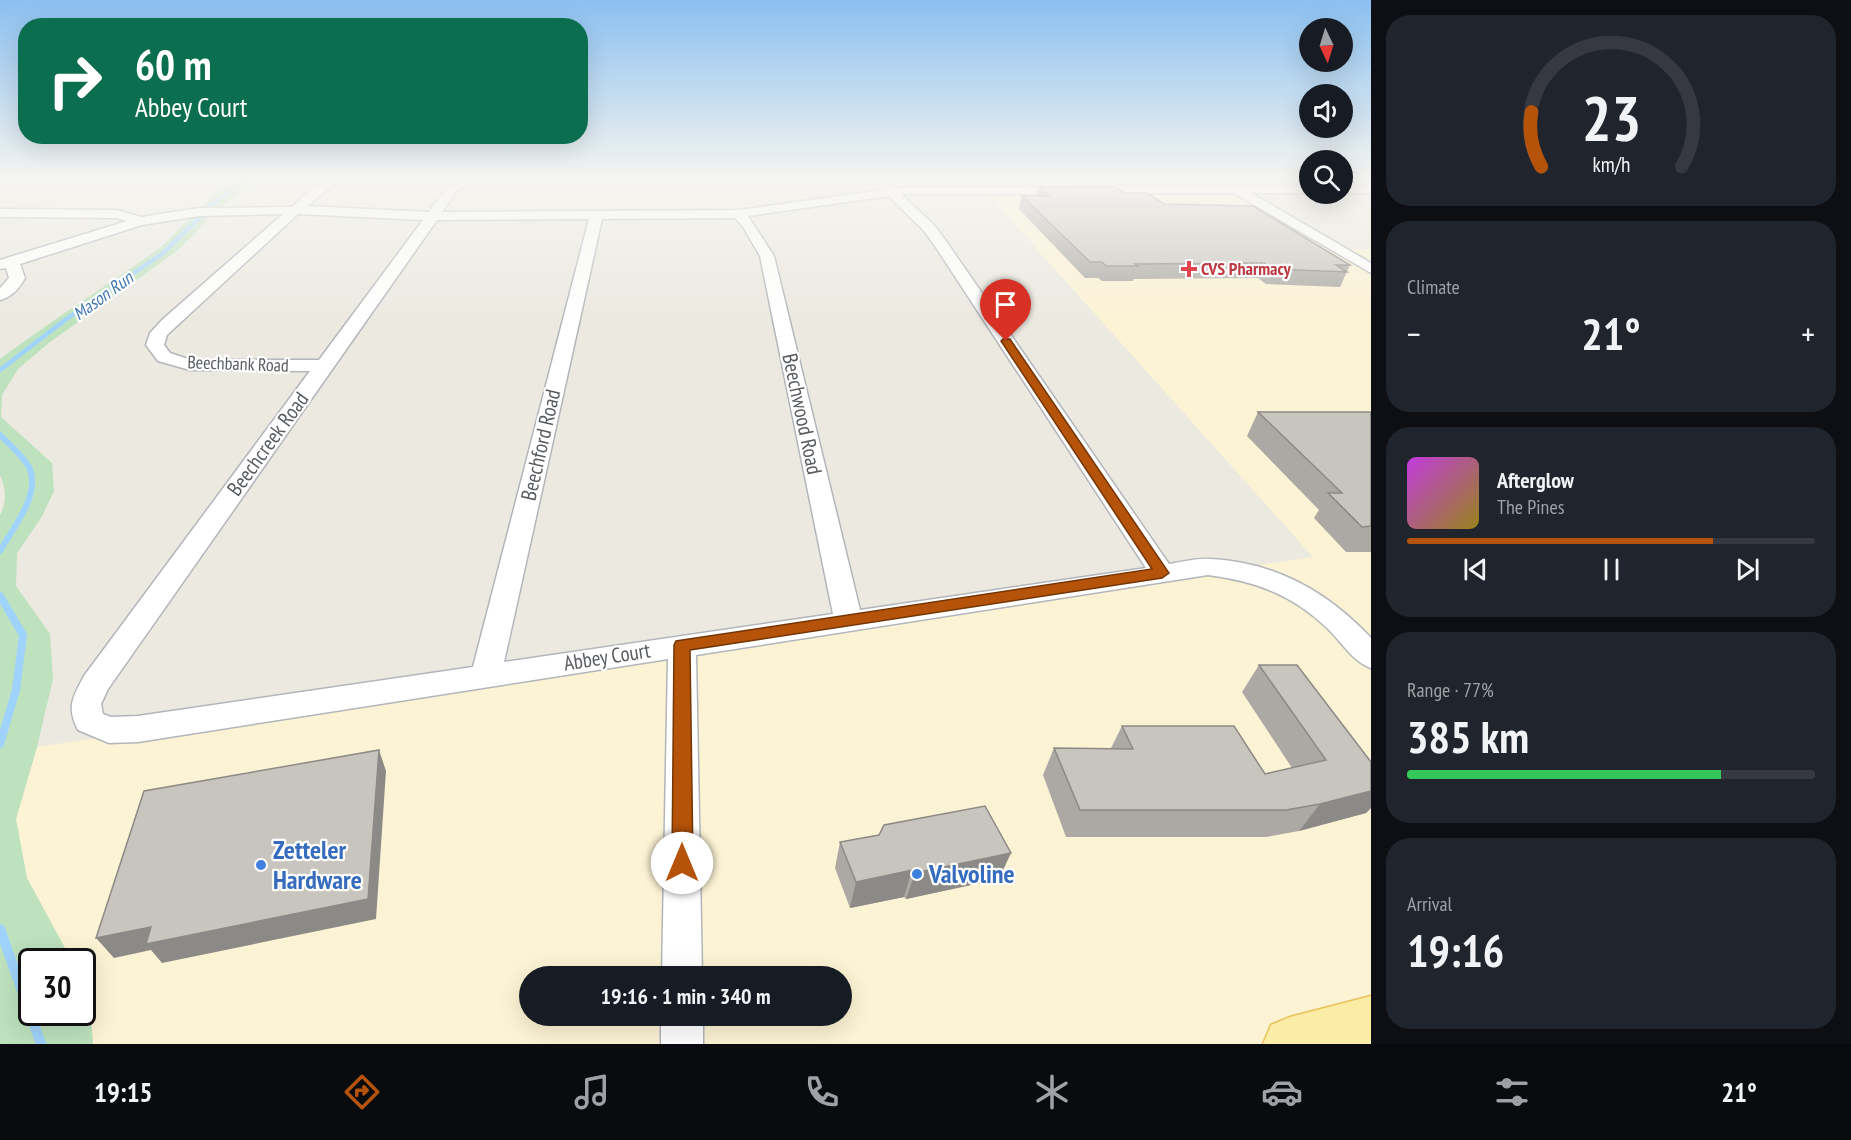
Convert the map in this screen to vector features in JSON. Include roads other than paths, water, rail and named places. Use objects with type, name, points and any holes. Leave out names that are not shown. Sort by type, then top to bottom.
[{"type":"main road","points":[[1290,1044],[1371,1022]]},
{"type":"street","points":[[0,296],[13,286],[17,278],[6,264],[119,228]]},
{"type":"street","name":"Beechbank Road","points":[[276,228],[168,324],[159,333],[154,345],[164,357],[190,365],[324,366]]},
{"type":"street","name":"Beechcreek Road","points":[[89,721],[86,704],[95,684],[424,228]]},
{"type":"street","name":"Beechford Road","points":[[486,675],[593,228]]},
{"type":"street","name":"Beechwood Road","points":[[751,228],[767,256],[849,622]]},
{"type":"street","points":[[929,228],[1162,573]]},
{"type":"street","points":[[1301,228],[1371,269]]},
{"type":"street","name":"Abbey Court","points":[[89,721],[109,730],[138,729],[1208,567],[1234,569],[1288,586],[1321,606],[1353,635],[1371,657]]},
{"type":"street","points":[[682,645],[682,966]]},
{"type":"street","points":[[682,1026],[682,1044]]},
{"type":"waterway","name":"Mason Run","points":[[131,275],[163,253],[189,228]]},
{"type":"waterway","name":"Mason Run","points":[[0,370],[65,320],[133,274]]},
{"type":"waterway","name":"Mason Run","points":[[0,435],[26,463],[32,477],[29,500],[0,551]]},
{"type":"waterway","name":"Mason Run","points":[[0,596],[23,635],[16,690],[0,744]]},
{"type":"waterway","name":"Mason Run","points":[[0,929],[41,1044]]},
{"type":"place","name":"CVS Pharmacy","points":[[1189,269]]},
{"type":"place","name":"Zetteler Hardware","points":[[261,865]]},
{"type":"place","name":"Valvoline","points":[[917,874]]}]
